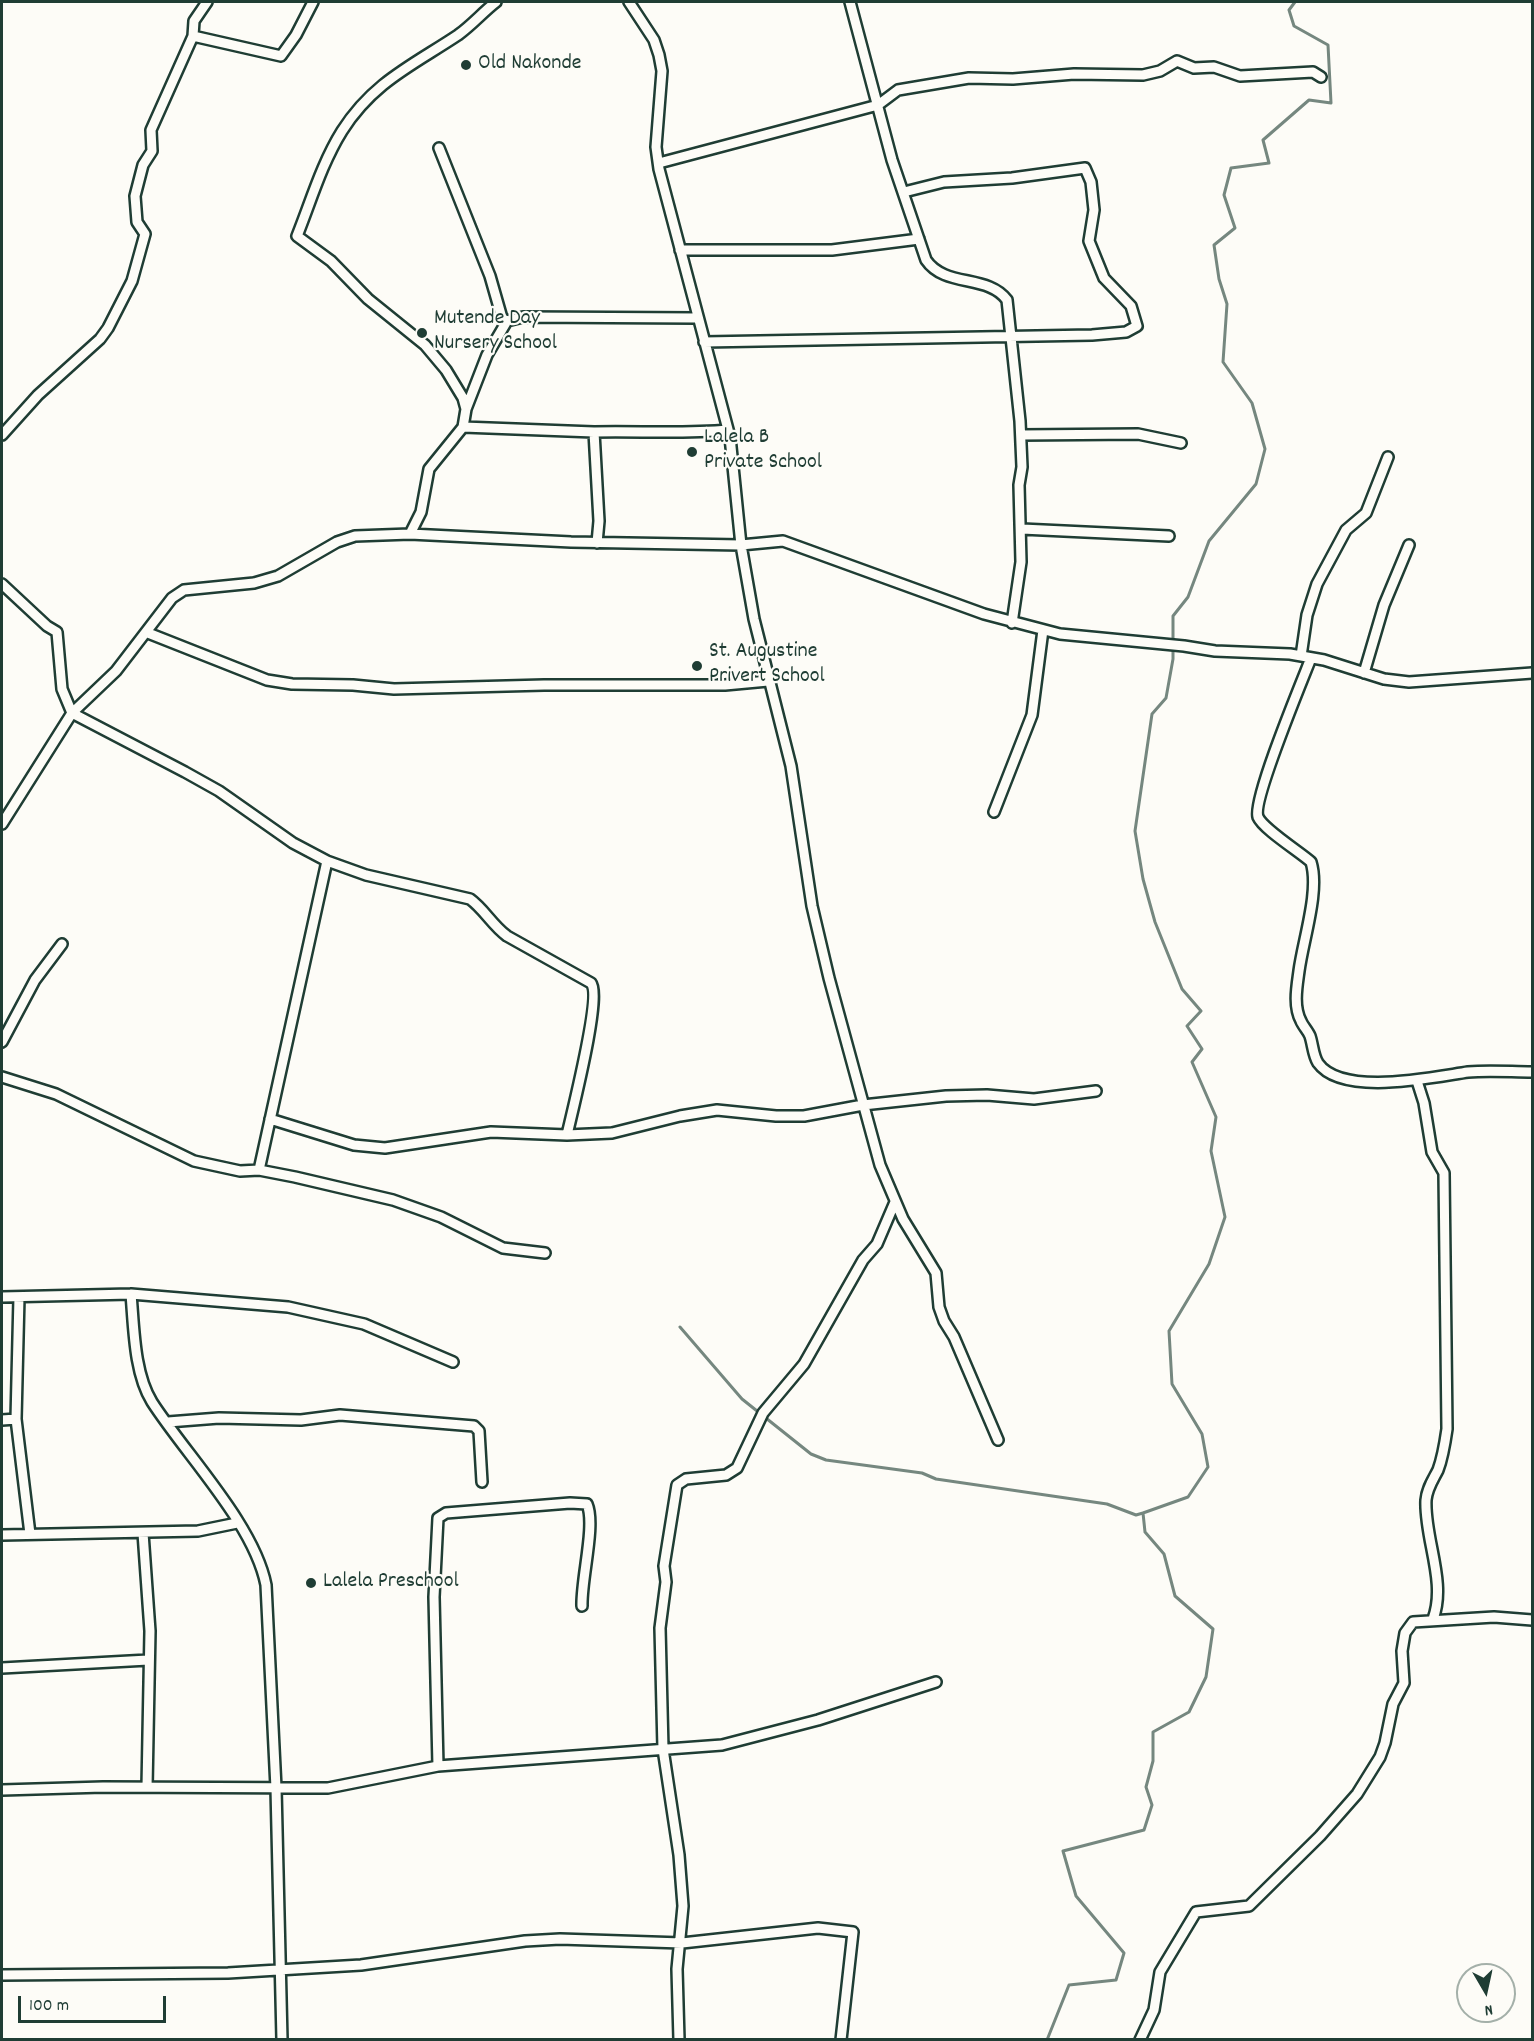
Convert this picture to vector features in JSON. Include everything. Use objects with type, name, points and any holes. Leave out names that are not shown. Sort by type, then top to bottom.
[{"type":"street","points":[[2,435],[38,395],[100,339],[132,280],[145,234],[137,222],[135,196],[143,165],[152,151],[151,130],[193,36],[194,21],[207,2]]},
{"type":"street","points":[[193,36],[281,56],[296,35],[313,2]]},
{"type":"street","points":[[466,409],[457,386],[425,345],[368,299],[331,261],[297,236],[342,131],[366,100],[414,61],[458,35],[496,2]]},
{"type":"street","points":[[629,2],[654,39],[659,55],[662,71],[656,121],[658,164],[728,430],[741,545],[768,681],[791,766],[815,916],[863,1105],[880,1165],[895,1202],[936,1273],[939,1307],[944,1321],[954,1337],[998,1440]]},
{"type":"street","points":[[850,2],[892,160],[932,268],[958,279],[995,288],[1007,300],[1021,435],[1019,486],[1022,530],[1021,562],[1012,623]]},
{"type":"street","points":[[658,164],[878,105],[898,90],[934,86],[969,78],[1013,79],[1074,74],[1143,75],[1160,71],[1178,61],[1194,68],[1214,67],[1240,75],[1313,72],[1321,77]]},
{"type":"street","points":[[439,148],[490,276],[502,318],[507,321]]},
{"type":"street","points":[[704,342],[879,341],[1012,335],[1092,335],[1126,332],[1137,326],[1131,306],[1104,278],[1089,241],[1094,210],[1091,182],[1085,168],[1012,178],[944,182],[904,192]]},
{"type":"street","points":[[680,250],[832,250],[920,238]]},
{"type":"street","points":[[410,534],[421,512],[429,469],[463,427],[466,409],[487,355],[507,321],[523,317],[697,318]]},
{"type":"street","points":[[463,427],[594,432],[641,430],[679,434],[728,430]]},
{"type":"street","points":[[594,432],[599,521],[597,543]]},
{"type":"street","points":[[1021,435],[1138,434],[1181,443]]},
{"type":"street","points":[[1301,656],[1307,615],[1317,584],[1346,530],[1366,513],[1388,457]]},
{"type":"street","points":[[1022,530],[1169,536]]},
{"type":"street","points":[[2,825],[72,712],[116,672],[148,633],[172,598],[184,590],[254,583],[278,576],[337,542],[355,537],[410,534],[597,543],[741,545],[783,541],[799,544],[867,573],[1012,623],[1042,630],[1168,646],[1184,645],[1215,651],[1301,656],[1384,680],[1431,682],[1533,673]]},
{"type":"street","points":[[1364,673],[1384,605],[1409,544]]},
{"type":"street","points":[[2,584],[47,626],[57,632],[62,689],[72,712],[210,786],[293,843],[327,861],[388,880],[470,899],[478,905],[495,927],[507,936],[591,983],[595,992],[591,1023],[567,1136]]},
{"type":"street","points":[[994,812],[1032,715],[1042,630]]},
{"type":"street","points":[[148,633],[267,680],[292,684],[352,685],[394,689],[544,685],[724,685],[768,681]]},
{"type":"street","points":[[1311,658],[1265,782],[1258,811],[1262,822],[1305,856],[1313,868],[1311,900],[1297,989],[1297,1010],[1309,1035],[1318,1063],[1328,1072],[1345,1079],[1417,1081],[1470,1072],[1533,1072]]},
{"type":"street","points":[[258,1170],[327,861]]},
{"type":"street","points":[[2,1042],[35,980],[62,944]]},
{"type":"street","points":[[2,1077],[56,1094],[194,1161],[240,1171],[258,1170],[402,1203],[441,1217],[503,1248],[546,1253]]},
{"type":"street","points":[[1417,1081],[1424,1103],[1432,1152],[1444,1173],[1447,1248],[1447,1429],[1441,1461],[1429,1484],[1426,1500],[1435,1571],[1436,1611],[1433,1619]]},
{"type":"street","points":[[270,1119],[338,1141],[370,1147],[399,1147],[491,1132],[567,1136],[612,1133],[680,1116],[717,1110],[776,1116],[804,1116],[863,1105],[946,1096],[987,1095],[1047,1098],[1096,1091]]},
{"type":"street","points":[[679,2040],[677,1969],[682,1943],[683,1906],[679,1855],[663,1749],[660,1628],[666,1582],[664,1566],[677,1485],[686,1479],[726,1475],[737,1468],[763,1413],[804,1364],[863,1260],[877,1244],[895,1202]]},
{"type":"street","points":[[131,1294],[142,1372],[152,1401],[237,1523],[258,1559],[266,1585],[276,1788],[278,1968],[282,2040]]},
{"type":"street","points":[[2,1298],[131,1294],[288,1307],[364,1324],[453,1362]]},
{"type":"street","points":[[18,1297],[16,1419],[30,1534]]},
{"type":"street","points":[[168,1422],[219,1418],[302,1419],[340,1415],[474,1426],[479,1431],[482,1482]]},
{"type":"street","points":[[2,1420],[16,1419]]},
{"type":"street","points":[[438,1766],[434,1587],[438,1518],[446,1513],[570,1503],[587,1504],[591,1519],[581,1584],[582,1606]]},
{"type":"street","points":[[2,1535],[198,1531],[237,1523]]},
{"type":"street","points":[[142,1533],[150,1631],[147,1787]]},
{"type":"street","points":[[1140,2040],[1154,2010],[1160,1972],[1196,1912],[1249,1906],[1320,1836],[1357,1794],[1380,1757],[1393,1704],[1404,1683],[1402,1651],[1405,1633],[1413,1622],[1494,1617],[1533,1620]]},
{"type":"street","points":[[2,1668],[148,1660]]},
{"type":"street","points":[[2,1790],[147,1787],[328,1788],[438,1766],[722,1745],[818,1720],[936,1682]]},
{"type":"street","points":[[2,1976],[228,1973],[278,1968],[361,1965],[525,1941],[560,1939],[682,1943],[818,1928],[853,1932],[841,2040]]},
{"type":"waterway","points":[[1047,2040],[1069,1985],[1116,1980],[1124,1953],[1076,1896],[1063,1851],[1144,1830],[1152,1805],[1146,1787],[1153,1761],[1153,1732],[1189,1712],[1206,1677],[1213,1629],[1175,1596],[1164,1554],[1145,1532],[1143,1513],[1188,1497],[1208,1467],[1202,1434],[1172,1384],[1169,1331],[1209,1264],[1225,1217],[1211,1151],[1216,1117],[1192,1062],[1202,1049],[1187,1026],[1201,1011],[1182,989],[1155,922],[1143,879],[1135,831],[1152,714],[1166,698],[1173,659],[1173,616],[1188,597],[1209,541],[1256,484],[1265,449],[1252,403],[1223,362],[1227,304],[1219,279],[1214,245],[1235,228],[1224,195],[1231,168],[1269,163],[1263,140],[1309,100],[1331,103],[1328,45],[1294,26],[1289,10],[1295,2]]},
{"type":"waterway","points":[[680,1327],[742,1399],[811,1454],[826,1460],[922,1473],[936,1479],[1107,1504],[1136,1515],[1143,1513]]},
{"type":"place","name":"Old Nakonde","points":[[466,65]]},
{"type":"place","name":"Mutende Day Nursery School","points":[[422,333]]},
{"type":"place","name":"Lalela B Private School","points":[[692,452]]},
{"type":"place","name":"St. Augustine Privert School","points":[[697,666]]},
{"type":"place","name":"Lalela Preschool","points":[[311,1583]]}]
